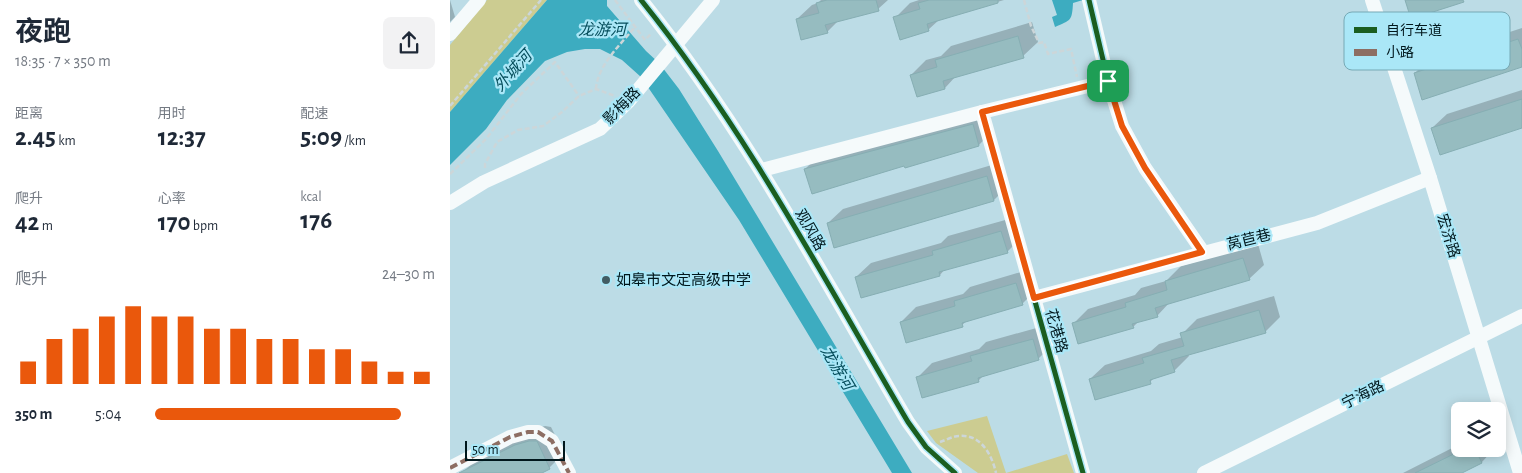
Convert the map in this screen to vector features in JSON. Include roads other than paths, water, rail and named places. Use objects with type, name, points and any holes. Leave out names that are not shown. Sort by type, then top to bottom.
[{"type":"street","points":[[450,34],[478,0]]},
{"type":"street","name":"观风路","points":[[641,0],[662,25],[762,170],[908,422],[926,447],[955,473]]},
{"type":"street","name":"影梅路","points":[[450,203],[484,182],[600,129],[628,102],[713,0]]},
{"type":"street","name":"宏济路","points":[[1372,0],[1376,12]]},
{"type":"street","points":[[1089,1],[1108,81],[1122,126],[1145,168],[1202,252]]},
{"type":"street","name":"宏济路","points":[[1395,70],[1430,178],[1520,473]]},
{"type":"street","points":[[762,170],[1108,81]]},
{"type":"street","name":"花港路","points":[[982,112],[1083,473]]},
{"type":"street","name":"莴苣巷","points":[[1034,298],[1317,223],[1430,178]]},
{"type":"street","name":"宁海路","points":[[1204,473],[1522,316]]},
{"type":"street","points":[[450,468],[510,437],[528,432],[538,432],[552,441],[569,473]]},
{"type":"water","name":"龙游河","points":[[547,0],[607,0],[607,6],[646,51],[659,63],[679,89],[718,151],[912,473],[892,473],[739,220],[641,77],[622,60],[600,49],[585,49],[567,52],[545,61],[507,100],[486,129],[450,165],[450,112]]},
{"type":"water","points":[[1052,0],[1083,0],[1073,3],[1070,19],[1055,27],[1052,17],[1057,15]]},
{"type":"place","name":"如皋市文定高级中学","points":[[606,280]]},
{"type":"water label","name":"外城河","points":[[513,71]]}]
